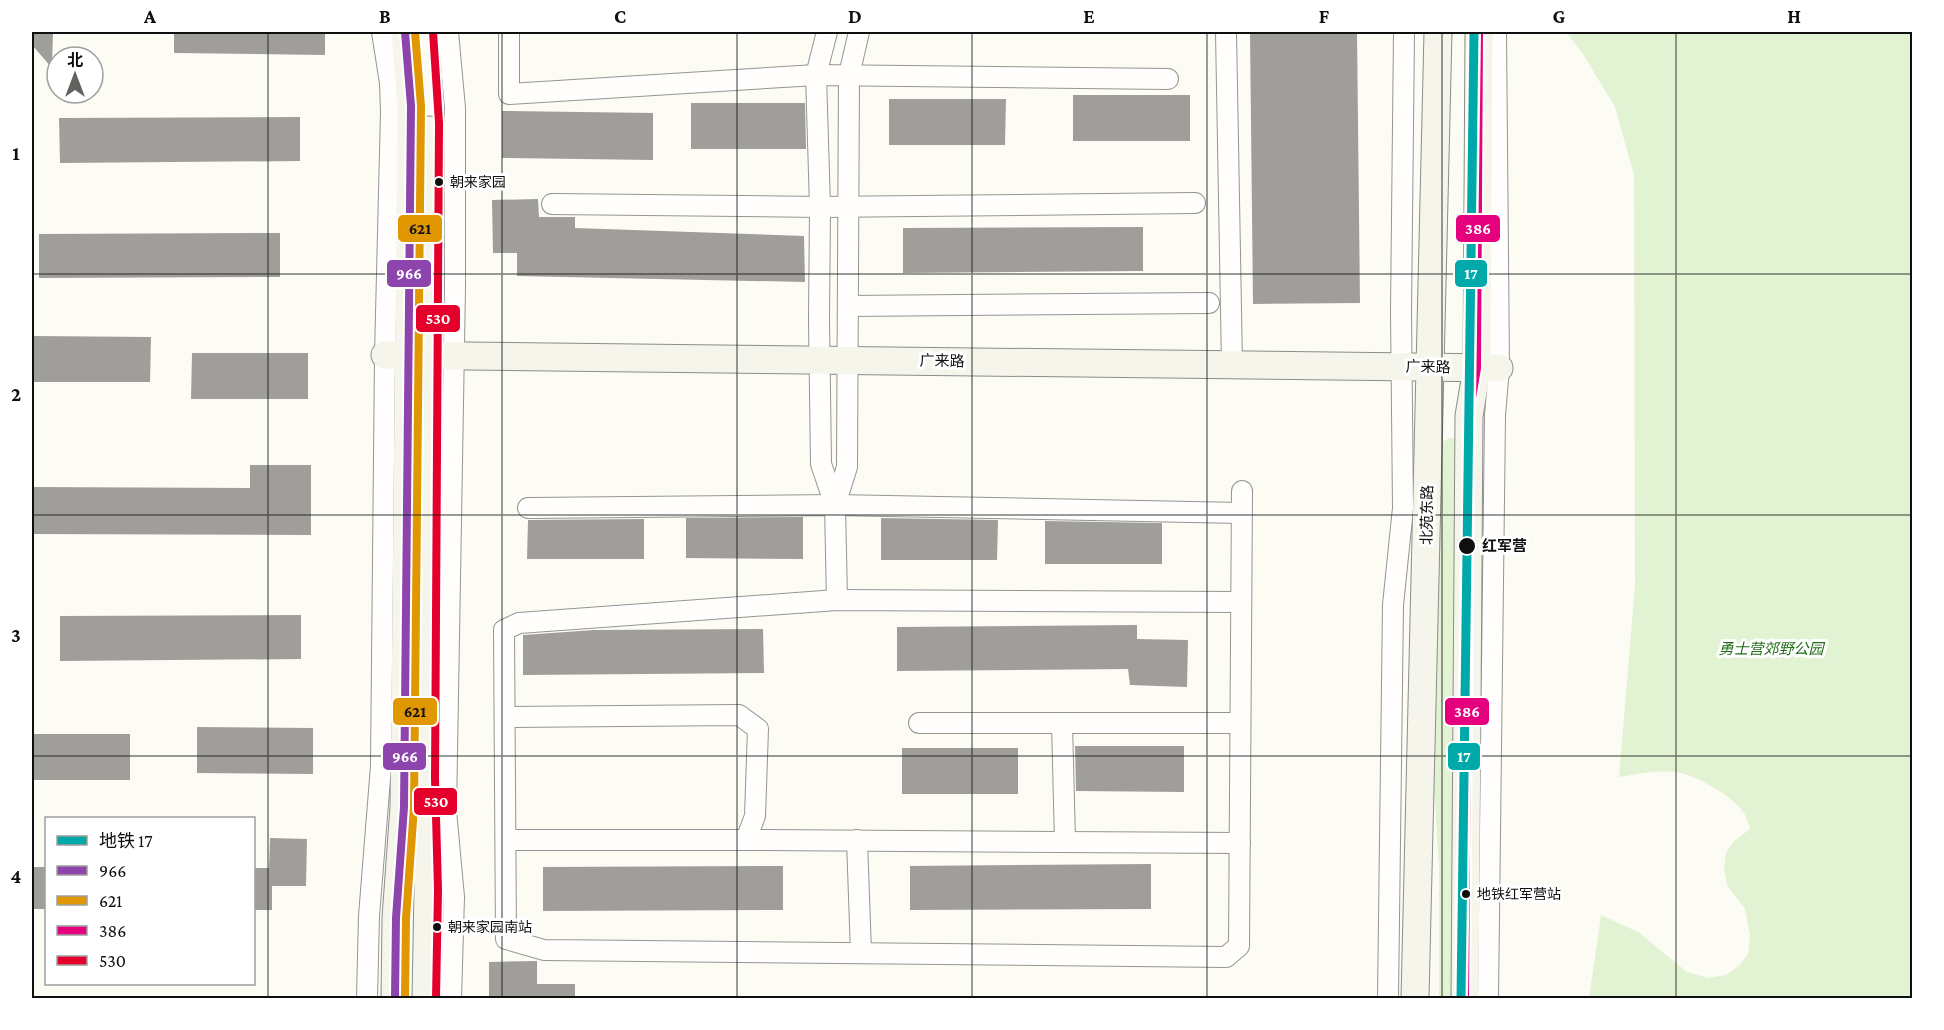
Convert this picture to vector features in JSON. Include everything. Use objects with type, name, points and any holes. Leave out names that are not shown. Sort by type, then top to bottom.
[{"type":"street","points":[[382,32],[390,83],[406,355],[424,756],[428,890],[426,999]]},
{"type":"street","points":[[395,999],[396,918],[404,807],[406,355],[411,106],[405,32]]},
{"type":"street","points":[[367,999],[369,916],[381,766],[406,355],[429,123],[428,80],[423,32]]},
{"type":"street","points":[[448,32],[455,108],[454,356],[446,811],[454,897],[451,999]]},
{"type":"street","points":[[509,32],[509,94],[816,75],[1168,79]]},
{"type":"street","points":[[827,32],[816,75],[820,207],[821,464],[835,505],[837,600]]},
{"type":"street","points":[[835,505],[847,467],[849,75],[859,32]]},
{"type":"street","points":[[1226,32],[1232,365]]},
{"type":"street","points":[[1388,999],[1393,605],[1403,508],[1404,32]]},
{"type":"street","name":"北苑东路","points":[[1415,999],[1438,32]]},
{"type":"street","points":[[1479,32],[1478,307],[1496,415],[1488,999]]},
{"type":"street","points":[[1465,999],[1469,416],[1488,368],[1496,32]]},
{"type":"street","points":[[552,204],[820,207],[1195,203]]},
{"type":"street","points":[[848,306],[1209,303]]},
{"type":"street","points":[[1432,306],[1478,307]]},
{"type":"street","name":"广来路","points":[[406,355],[1488,368]]},
{"type":"street","points":[[1429,432],[1469,433]]},
{"type":"street","points":[[1241,602],[837,600],[519,623],[504,630],[506,939],[544,950],[1226,957],[1239,946],[1242,491]]},
{"type":"street","points":[[528,507],[835,505],[1241,513]]},
{"type":"street","points":[[505,717],[739,715],[758,729],[755,816],[746,840]]},
{"type":"street","points":[[919,723],[1240,723]]},
{"type":"street","points":[[1062,723],[1065,841]]},
{"type":"street","points":[[506,840],[1240,843]]},
{"type":"street","points":[[857,840],[861,953]]},
{"type":"green space","name":"勇士营郊野公园","points":[[1566,32],[1912,32],[1912,998],[1589,998],[1601,915],[1638,932],[1687,972],[1708,978],[1726,975],[1740,965],[1748,954],[1750,936],[1745,909],[1727,885],[1724,869],[1726,853],[1733,842],[1750,829],[1744,814],[1731,799],[1692,777],[1675,772],[1661,772],[1619,777],[1635,585],[1634,175],[1615,107],[1583,54]]},
{"type":"green space","points":[[1451,437],[1455,439],[1456,444],[1456,998],[1439,998],[1439,869],[1434,788],[1436,606],[1442,442]]},
{"type":"building","points":[[32,32],[53,32],[53,45],[45,45],[45,60],[32,45]]},
{"type":"building","points":[[174,32],[325,32],[325,55],[174,53]]},
{"type":"building","points":[[1250,32],[1357,32],[1360,303],[1253,304]]},
{"type":"building","points":[[1073,95],[1190,95],[1190,141],[1073,141]]},
{"type":"building","points":[[889,99],[1006,99],[1005,145],[889,145]]},
{"type":"building","points":[[691,103],[805,103],[806,149],[691,149]]},
{"type":"building","points":[[502,111],[653,113],[653,160],[502,158]]},
{"type":"building","points":[[300,117],[300,161],[60,163],[59,118]]},
{"type":"building","points":[[538,199],[539,217],[575,217],[575,228],[804,236],[805,282],[517,276],[517,253],[493,253],[492,200]]},
{"type":"building","points":[[1143,227],[1143,271],[903,273],[903,228]]},
{"type":"building","points":[[280,233],[280,277],[39,278],[39,234]]},
{"type":"building","points":[[34,336],[151,337],[150,382],[34,382]]},
{"type":"building","points":[[192,353],[308,353],[308,399],[191,399]]},
{"type":"building","points":[[250,465],[311,465],[311,535],[32,534],[32,487],[250,488]]},
{"type":"building","points":[[803,517],[803,559],[686,558],[686,518]]},
{"type":"building","points":[[881,518],[998,520],[997,560],[881,560]]},
{"type":"building","points":[[644,519],[644,559],[527,559],[528,520]]},
{"type":"building","points":[[1045,521],[1162,523],[1162,564],[1045,564]]},
{"type":"building","points":[[301,615],[301,659],[60,661],[60,616]]},
{"type":"building","points":[[1137,625],[1137,639],[1188,640],[1187,687],[1130,685],[1128,669],[897,671],[897,627]]},
{"type":"building","points":[[763,629],[764,673],[523,675],[523,635],[594,630]]},
{"type":"building","points":[[197,727],[313,728],[313,774],[197,773]]},
{"type":"building","points":[[32,734],[130,734],[130,780],[32,780]]},
{"type":"building","points":[[1075,746],[1184,746],[1184,792],[1076,791]]},
{"type":"building","points":[[902,748],[1018,748],[1018,794],[902,794]]},
{"type":"building","points":[[270,838],[307,839],[306,886],[272,886],[272,910],[255,910],[255,868],[269,868]]},
{"type":"building","points":[[1151,864],[1151,909],[910,910],[910,866]]},
{"type":"building","points":[[783,866],[783,910],[543,911],[543,867]]},
{"type":"building","points":[[32,867],[45,867],[45,909],[32,909]]},
{"type":"building","points":[[537,961],[537,984],[575,984],[575,999],[489,999],[489,962]]},
{"type":"metro line","name":"17","points":[[1461,998],[1474,32]]},
{"type":"transit line","name":"966","points":[[395,998],[396,918],[404,807],[411,106],[405,32]]},
{"type":"transit line","name":"621","points":[[405,998],[406,918],[414,807],[421,106],[415,32]]},
{"type":"transit line","name":"530","points":[[433,32],[439,123],[436,998]]},
{"type":"transit line","name":"386","points":[[1465,998],[1469,416],[1477,368],[1479,32]]},
{"type":"place","name":"朝来家园","points":[[439,182]]},
{"type":"place","name":"红军营","points":[[1467,546]]},
{"type":"place","name":"地铁红军营站","points":[[1466,894]]},
{"type":"place","name":"朝来家园南站","points":[[437,927]]}]
